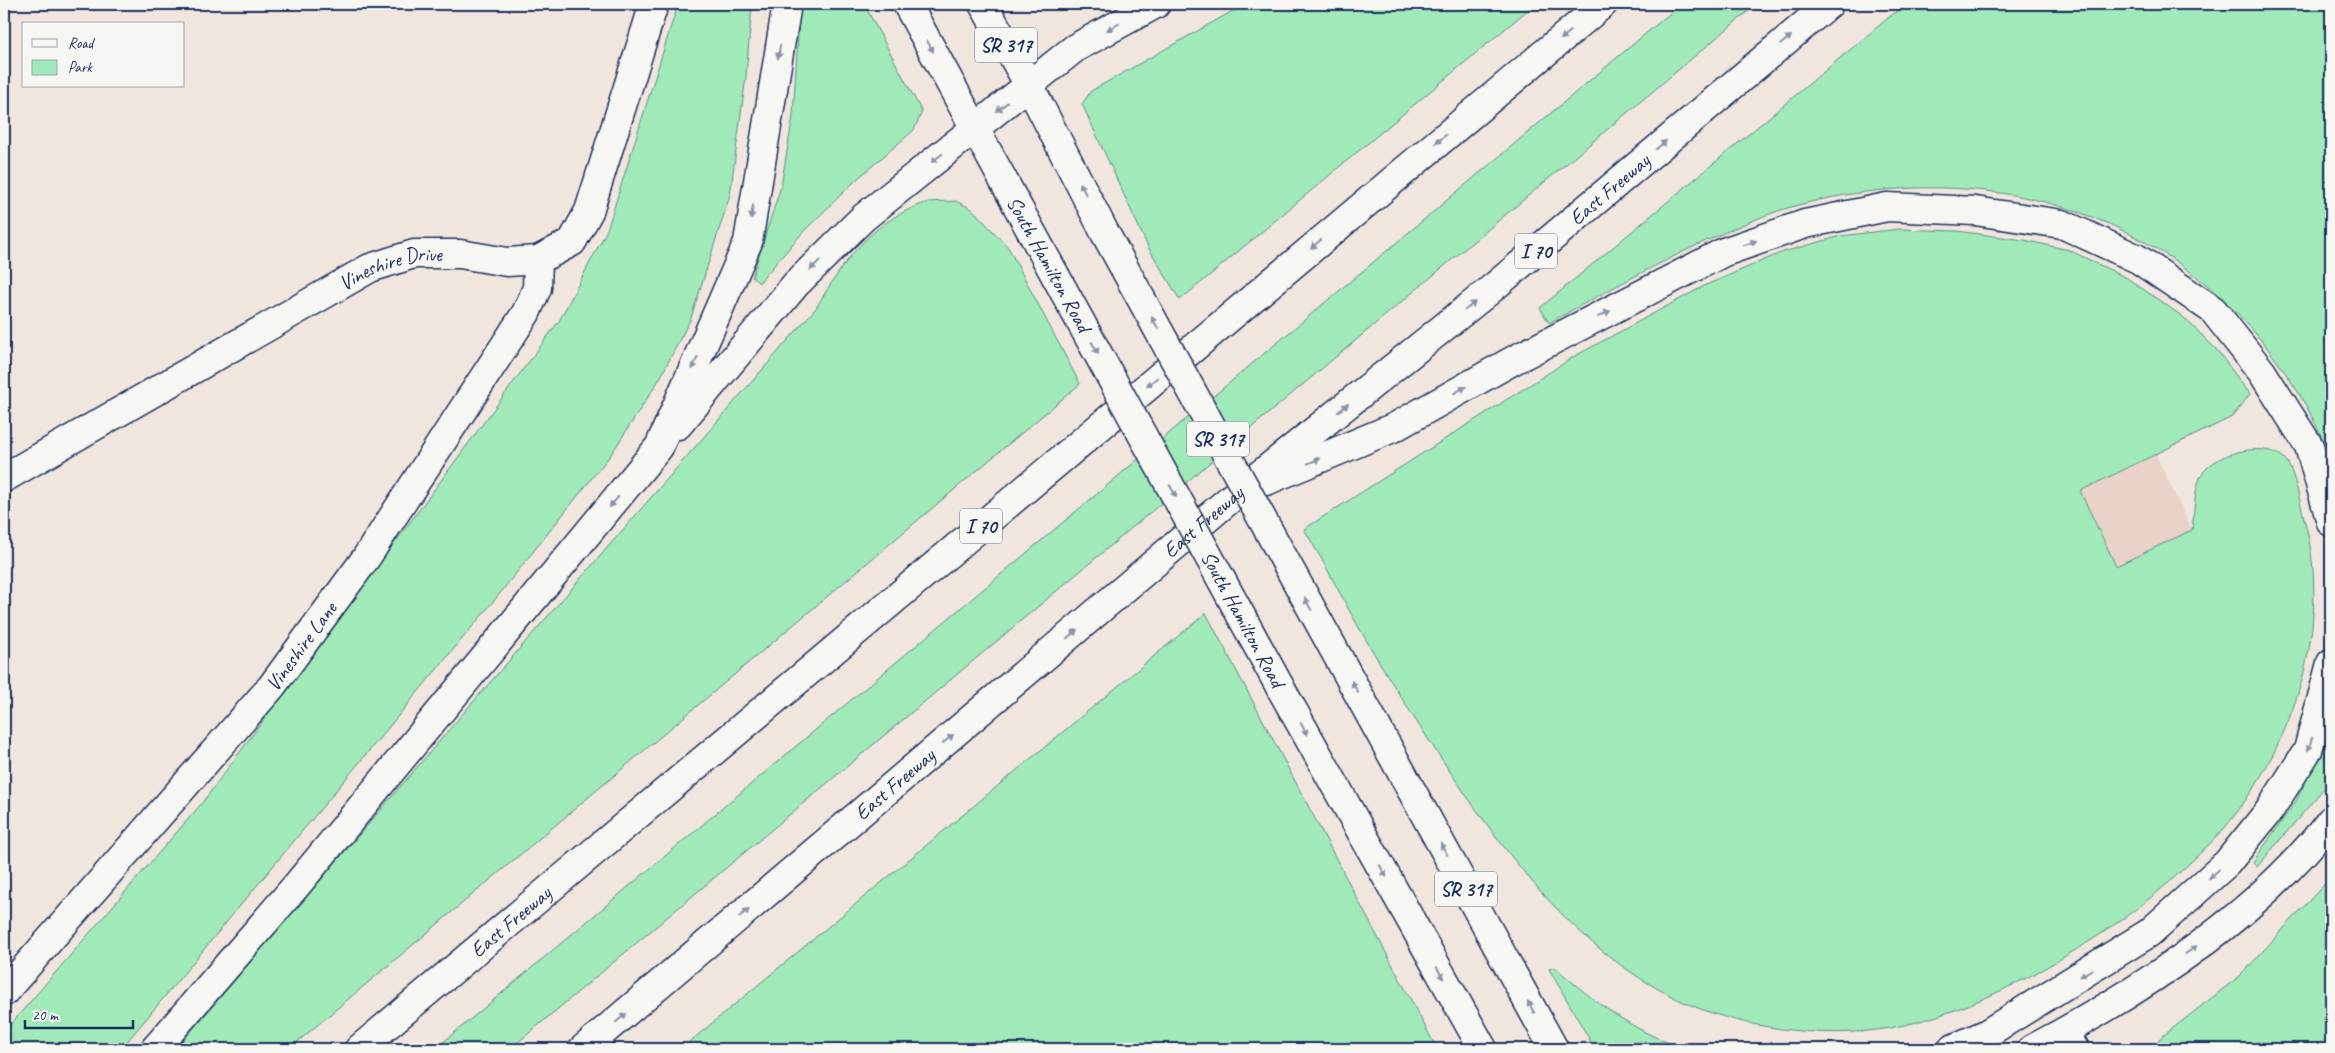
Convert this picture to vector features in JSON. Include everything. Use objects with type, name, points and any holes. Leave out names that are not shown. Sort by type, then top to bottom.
[{"type":"main road","name":"Vineshire Drive","points":[[4,478],[370,268],[414,254],[460,254],[507,262],[538,260],[572,242],[589,211],[654,4]]},
{"type":"main road","points":[[659,447],[748,242],[786,4]]},
{"type":"main road","name":"South Hamilton Road","points":[[907,4],[1280,687],[1482,1049]]},
{"type":"main road","name":"SR 317","points":[[983,4],[1029,85],[1105,232],[1554,1049]]},
{"type":"main road","points":[[155,1049],[296,886],[796,284],[862,218],[976,129],[1075,48],[1156,4]]},
{"type":"main road","name":"East Freeway","points":[[359,1049],[1603,4]]},
{"type":"main road","name":"East Freeway","points":[[583,1049],[1237,493],[1489,291],[1829,4]]},
{"type":"main road","points":[[1237,493],[1395,427],[1512,361],[1724,252],[1805,224],[1887,207],[1974,211],[2062,224],[2138,259],[2213,310],[2262,372],[2309,446],[2331,522]]},
{"type":"main road","name":"Vineshire Lane","points":[[4,992],[272,686],[366,558],[526,313],[537,288],[538,260]]},
{"type":"main road","points":[[1952,1049],[1994,1029],[2149,933],[2227,863],[2269,811],[2308,750],[2331,663]]},
{"type":"main road","points":[[2032,1049],[2076,1039],[2152,979],[2256,903],[2318,838],[2331,820]]},
{"type":"shaded area","points":[[2156,455],[2192,530],[2116,566],[2080,491]]},
{"type":"green space","points":[[678,4],[752,4],[746,77],[730,195],[691,318],[659,380],[612,453],[497,597],[121,1049],[4,1049],[4,1032],[202,803],[559,321],[607,230]]},
{"type":"green space","points":[[800,4],[864,4],[922,112],[914,130],[856,180],[803,232],[759,283],[752,277],[781,186],[793,116]]},
{"type":"green space","points":[[1245,4],[1535,4],[1180,300],[1148,247],[1082,104],[1091,91]]},
{"type":"green space","points":[[1681,4],[1757,4],[510,1049],[435,1049]]},
{"type":"green space","points":[[1905,4],[2331,4],[2331,462],[2320,433],[2306,405],[2271,353],[2224,300],[2171,258],[2113,226],[2052,204],[1987,191],[1920,188],[1852,194],[1784,209],[1719,235],[1676,255],[1549,323],[1540,308]]},
{"type":"green space","points":[[956,201],[972,209],[1008,247],[1080,384],[289,1049],[176,1049],[460,717],[816,308],[836,275],[859,246],[872,233],[903,212],[926,203]]},
{"type":"green space","points":[[1898,229],[1957,231],[2024,240],[2069,250],[2127,278],[2182,316],[2216,349],[2250,394],[2232,417],[2080,491],[2116,566],[2192,530],[2198,483],[2206,469],[2215,462],[2226,456],[2252,450],[2265,450],[2276,453],[2285,459],[2294,478],[2312,558],[2314,599],[2310,640],[2302,680],[2289,719],[2272,757],[2251,792],[2212,842],[2152,897],[2120,921],[2027,978],[1983,999],[1937,1016],[1890,1028],[1864,1031],[1836,1033],[1779,1029],[1723,1017],[1673,997],[1607,955],[1550,902],[1477,811],[1422,729],[1361,631],[1304,529],[1575,356],[1706,285],[1783,252],[1841,236]]},
{"type":"green space","points":[[1206,613],[1437,1049],[681,1049]]},
{"type":"green space","points":[[2331,728],[2331,780],[2257,867],[2253,862],[2296,801]]},
{"type":"green space","points":[[2331,877],[2331,1049],[2155,1049],[2159,1039],[2241,975]]},
{"type":"green space","points":[[1555,967],[1615,1014],[1648,1033],[1684,1049],[1595,1049],[1549,969]]}]
